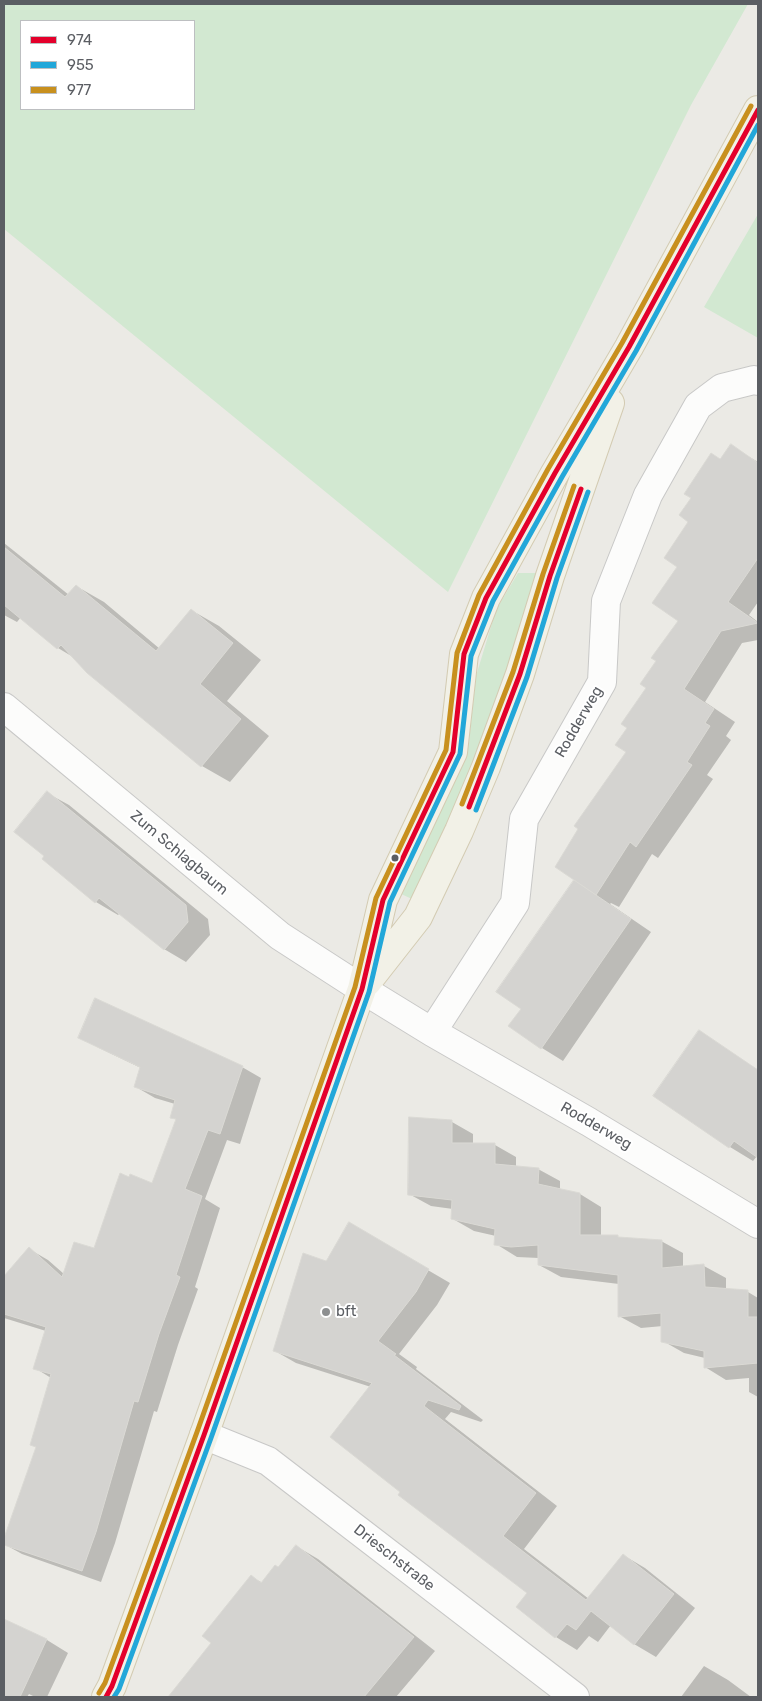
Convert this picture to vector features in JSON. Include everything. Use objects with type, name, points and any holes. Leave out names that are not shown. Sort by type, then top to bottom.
[{"type":"main road","points":[[106,1697],[112,1686],[204,1435],[362,990],[383,900],[453,752],[464,654],[486,598],[555,473],[629,347],[758,110]]},
{"type":"main road","points":[[362,990],[418,917],[460,831],[520,674],[550,576],[629,347]]},
{"type":"street","name":"Rodderweg","points":[[432,1032],[515,903],[524,819],[602,682],[606,601],[648,495],[698,406],[722,388],[758,380]]},
{"type":"street","name":"Zum Schlagbaum","points":[[4,707],[280,936],[362,990]]},
{"type":"street","name":"Rodderweg","points":[[362,990],[589,1122],[758,1224]]},
{"type":"street","name":"Drieschstraße","points":[[204,1435],[268,1461],[575,1697]]},
{"type":"green space","points":[[4,4],[748,4],[691,105],[448,592],[4,229]]},
{"type":"green space","points":[[758,214],[758,338],[704,307]]},
{"type":"green space","points":[[518,573],[536,573],[507,673],[483,746],[412,899],[399,893],[461,765],[469,742],[476,676],[496,610]]},
{"type":"building","points":[[731,444],[758,463],[758,558],[728,602],[758,623],[721,631],[684,689],[714,709],[705,723],[710,726],[687,762],[692,765],[636,847],[630,842],[596,895],[555,867],[578,829],[574,826],[626,752],[615,745],[627,728],[621,724],[646,688],[640,684],[656,661],[651,658],[678,621],[652,603],[677,567],[664,558],[688,522],[679,515],[691,498],[684,494],[711,453],[720,459]]},
{"type":"building","points":[[4,547],[65,597],[76,585],[156,651],[191,609],[233,643],[200,684],[241,719],[201,767],[87,673],[61,645],[57,649],[4,605]]},
{"type":"building","points":[[47,791],[186,905],[188,922],[164,950],[99,898],[95,903],[42,859],[44,856],[14,832]]},
{"type":"building","points":[[574,880],[631,919],[541,1049],[508,1026],[521,1009],[496,992]]},
{"type":"building","points":[[95,998],[243,1066],[220,1134],[208,1130],[185,1189],[202,1196],[176,1275],[180,1277],[159,1334],[138,1402],[134,1401],[96,1532],[82,1571],[4,1545],[4,1538],[36,1447],[30,1445],[51,1374],[33,1369],[46,1327],[4,1314],[4,1276],[29,1247],[62,1277],[74,1242],[94,1248],[120,1173],[129,1177],[130,1174],[152,1183],[176,1119],[170,1118],[175,1100],[134,1087],[140,1067],[78,1038]]},
{"type":"building","points":[[699,1030],[758,1070],[758,1158],[734,1141],[729,1148],[653,1096]]},
{"type":"building","points":[[409,1117],[452,1120],[452,1143],[495,1143],[495,1164],[539,1168],[538,1184],[580,1193],[580,1235],[618,1235],[618,1237],[662,1240],[662,1268],[704,1264],[705,1287],[748,1290],[748,1317],[758,1317],[758,1363],[704,1368],[704,1351],[661,1342],[661,1313],[618,1317],[618,1275],[538,1265],[538,1245],[511,1247],[494,1245],[495,1229],[451,1219],[452,1200],[408,1195]]},
{"type":"building","points":[[349,1222],[429,1269],[416,1292],[378,1341],[461,1406],[459,1410],[428,1400],[424,1406],[536,1493],[503,1536],[586,1600],[623,1554],[674,1594],[634,1645],[591,1611],[576,1630],[567,1624],[555,1638],[516,1607],[527,1593],[398,1495],[400,1492],[330,1437],[372,1383],[273,1351],[303,1253],[326,1261]]},
{"type":"building","points":[[296,1545],[414,1637],[364,1697],[168,1697],[211,1643],[202,1636],[251,1575],[261,1583],[275,1565],[278,1567]]},
{"type":"building","points":[[4,1619],[47,1639],[20,1697],[4,1697]]},
{"type":"transit line","name":"977","points":[[99,1693],[105,1683],[197,1432],[355,987],[376,898],[446,750],[457,653],[479,595],[548,469],[622,343],[751,106]]},
{"type":"transit line","name":"974","points":[[106,1697],[112,1686],[204,1435],[362,989],[383,900],[453,752],[464,654],[486,598],[555,473],[629,347],[758,110]]},
{"type":"transit line","name":"955","points":[[114,1697],[119,1689],[211,1438],[369,992],[390,902],[460,754],[471,656],[493,601],[562,477],[636,351],[758,125]]},
{"type":"transit line","name":"977","points":[[462,804],[513,672],[543,574],[574,486]]},
{"type":"transit line","name":"974","points":[[469,807],[520,674],[550,576],[581,489]]},
{"type":"transit line","name":"955","points":[[476,810],[527,677],[557,578],[588,492]]},
{"type":"place","name":"bft","points":[[326,1312]]}]
